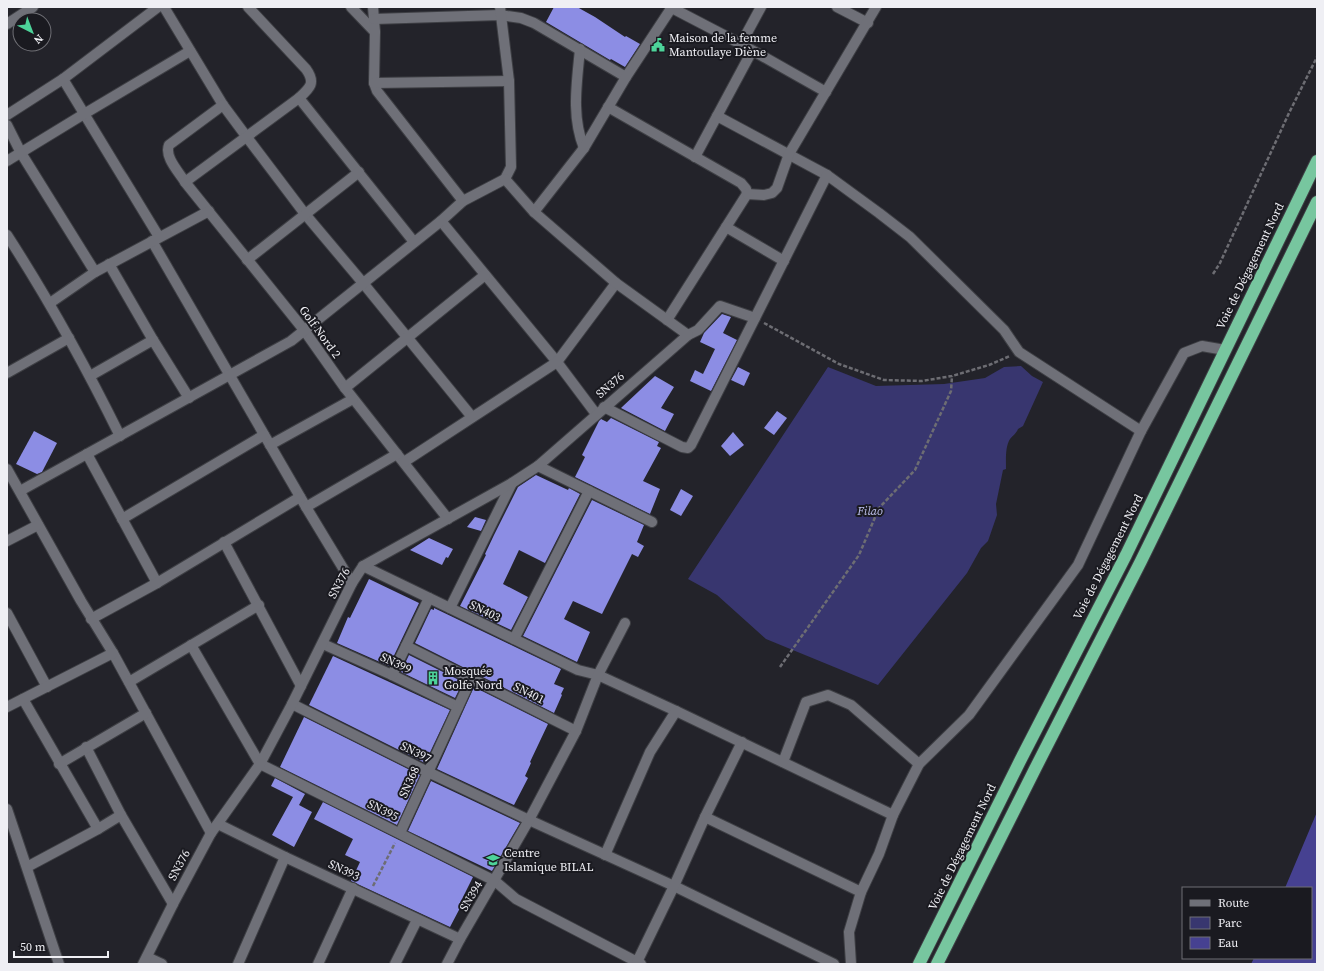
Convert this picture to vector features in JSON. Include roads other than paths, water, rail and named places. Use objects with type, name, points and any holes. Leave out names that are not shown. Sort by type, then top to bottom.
[{"type":"highway","name":"Voie de Dégagement Nord","points":[[919,964],[1021,759],[1126,555],[1317,161]]},
{"type":"highway","points":[[937,964],[1141,561],[1317,202]]},
{"type":"street","points":[[7,24],[33,7]]},
{"type":"street","points":[[7,115],[63,79],[158,7]]},
{"type":"street","points":[[164,7],[223,105],[246,136],[305,214],[472,417]]},
{"type":"street","points":[[185,182],[299,98],[311,86],[310,75],[248,7]]},
{"type":"street","points":[[351,7],[375,32]]},
{"type":"street","points":[[373,7],[375,32],[374,83],[377,91],[463,201]]},
{"type":"street","points":[[534,212],[584,148],[626,77],[671,7],[741,44],[826,92]]},
{"type":"street","points":[[741,44],[761,7]]},
{"type":"street","points":[[837,7],[868,23]]},
{"type":"street","points":[[746,194],[764,195],[772,193],[777,188],[789,154],[868,23],[876,7]]},
{"type":"street","points":[[374,19],[500,11],[534,23],[626,77]]},
{"type":"street","points":[[20,491],[291,341],[441,221],[463,201],[504,179],[510,171],[512,163],[509,81],[500,11]]},
{"type":"street","points":[[580,49],[576,90],[576,115],[579,135],[584,148]]},
{"type":"street","points":[[7,162],[190,51]]},
{"type":"street","points":[[695,157],[752,51]]},
{"type":"street","points":[[63,79],[156,239],[264,435],[352,583]]},
{"type":"street","points":[[374,83],[509,81]]},
{"type":"street","points":[[299,98],[414,242]]},
{"type":"street","name":"Golf Nord 2","points":[[223,105],[169,145],[168,152],[171,160],[185,182],[304,330],[353,399],[448,519]]},
{"type":"street","points":[[608,107],[741,183],[746,189],[746,194],[667,320]]},
{"type":"street","points":[[717,116],[827,175],[879,213],[910,237],[1004,330],[1019,352],[1141,431]]},
{"type":"street","points":[[7,125],[21,153],[95,272]]},
{"type":"street","points":[[247,260],[359,172]]},
{"type":"street","points":[[441,221],[557,362],[600,411],[682,447],[688,448],[827,175]]},
{"type":"street","points":[[504,179],[534,212],[616,283],[688,335]]},
{"type":"street","points":[[50,303],[95,272],[209,211]]},
{"type":"street","points":[[726,227],[784,261]]},
{"type":"street","points":[[8,239],[50,303],[90,376],[120,436]]},
{"type":"street","points":[[109,264],[189,398]]},
{"type":"street","points":[[345,388],[485,275]]},
{"type":"street","points":[[404,462],[557,362],[616,283]]},
{"type":"street","name":"SN376","points":[[145,960],[211,833],[260,764],[323,644],[352,583],[363,566],[512,483],[538,466],[688,335],[698,330],[720,306],[755,318]]},
{"type":"street","points":[[7,373],[69,338]]},
{"type":"street","points":[[90,376],[153,340]]},
{"type":"street","points":[[851,964],[849,932],[861,892],[879,854],[894,815],[919,764],[968,715],[1078,565],[1141,431],[1184,353],[1202,346],[1225,350]]},
{"type":"street","points":[[270,445],[353,399]]},
{"type":"street","points":[[122,519],[264,435]]},
{"type":"street","points":[[87,454],[157,583]]},
{"type":"street","points":[[306,507],[397,454]]},
{"type":"street","points":[[538,466],[652,522]]},
{"type":"street","points":[[7,469],[91,619],[113,653],[211,833]]},
{"type":"street","points":[[450,608],[512,483]]},
{"type":"street","points":[[514,639],[589,491]]},
{"type":"street","points":[[91,619],[157,583],[300,497]]},
{"type":"street","points":[[7,541],[38,525]]},
{"type":"street","points":[[224,542],[301,686]]},
{"type":"street","name":"SN403","points":[[363,566],[578,670],[598,675],[894,815]]},
{"type":"street","points":[[392,675],[429,598]]},
{"type":"street","points":[[129,682],[258,605]]},
{"type":"street","points":[[7,613],[47,687]]},
{"type":"street","name":"SN394","points":[[448,964],[460,939],[530,820],[576,731],[598,675],[625,623]]},
{"type":"street","name":"SN399","points":[[323,644],[458,707]]},
{"type":"street","points":[[191,645],[260,764]]},
{"type":"street","name":"SN401","points":[[406,646],[576,731]]},
{"type":"street","points":[[7,707],[113,653]]},
{"type":"street","name":"SN368","points":[[400,833],[471,679]]},
{"type":"street","points":[[783,762],[806,702],[828,695],[851,705],[919,764]]},
{"type":"street","points":[[23,699],[59,764],[98,829]]},
{"type":"street","name":"SN397","points":[[292,704],[428,772],[674,886],[834,964]]},
{"type":"street","points":[[605,855],[650,752],[676,711]]},
{"type":"street","points":[[59,764],[146,713]]},
{"type":"street","points":[[639,963],[705,817],[742,742]]},
{"type":"street","points":[[86,747],[121,815],[173,904]]},
{"type":"street","name":"SN395","points":[[260,764],[495,881],[516,899],[639,963]]},
{"type":"street","points":[[7,809],[59,964]]},
{"type":"street","points":[[27,867],[121,815]]},
{"type":"street","points":[[705,817],[861,892]]},
{"type":"street","name":"SN393","points":[[218,824],[417,920],[460,939]]},
{"type":"street","points":[[238,964],[285,857]]},
{"type":"street","points":[[318,964],[353,888]]},
{"type":"street","points":[[395,964],[417,920]]},
{"type":"street","points":[[145,960],[162,964]]},
{"type":"water","points":[[1317,812],[1317,964],[1251,964],[1254,959],[1312,959],[1312,887],[1285,887]]},
{"type":"place","name":"Maison de la femme Mantoulaye Diène","points":[[658,45]]},
{"type":"place","name":"Mosquée Golfe Nord","points":[[433,678]]},
{"type":"place","name":"Centre Islamique BILAL","points":[[493,860]]},
{"type":"park label","name":"Filao","points":[[870,511]]}]
